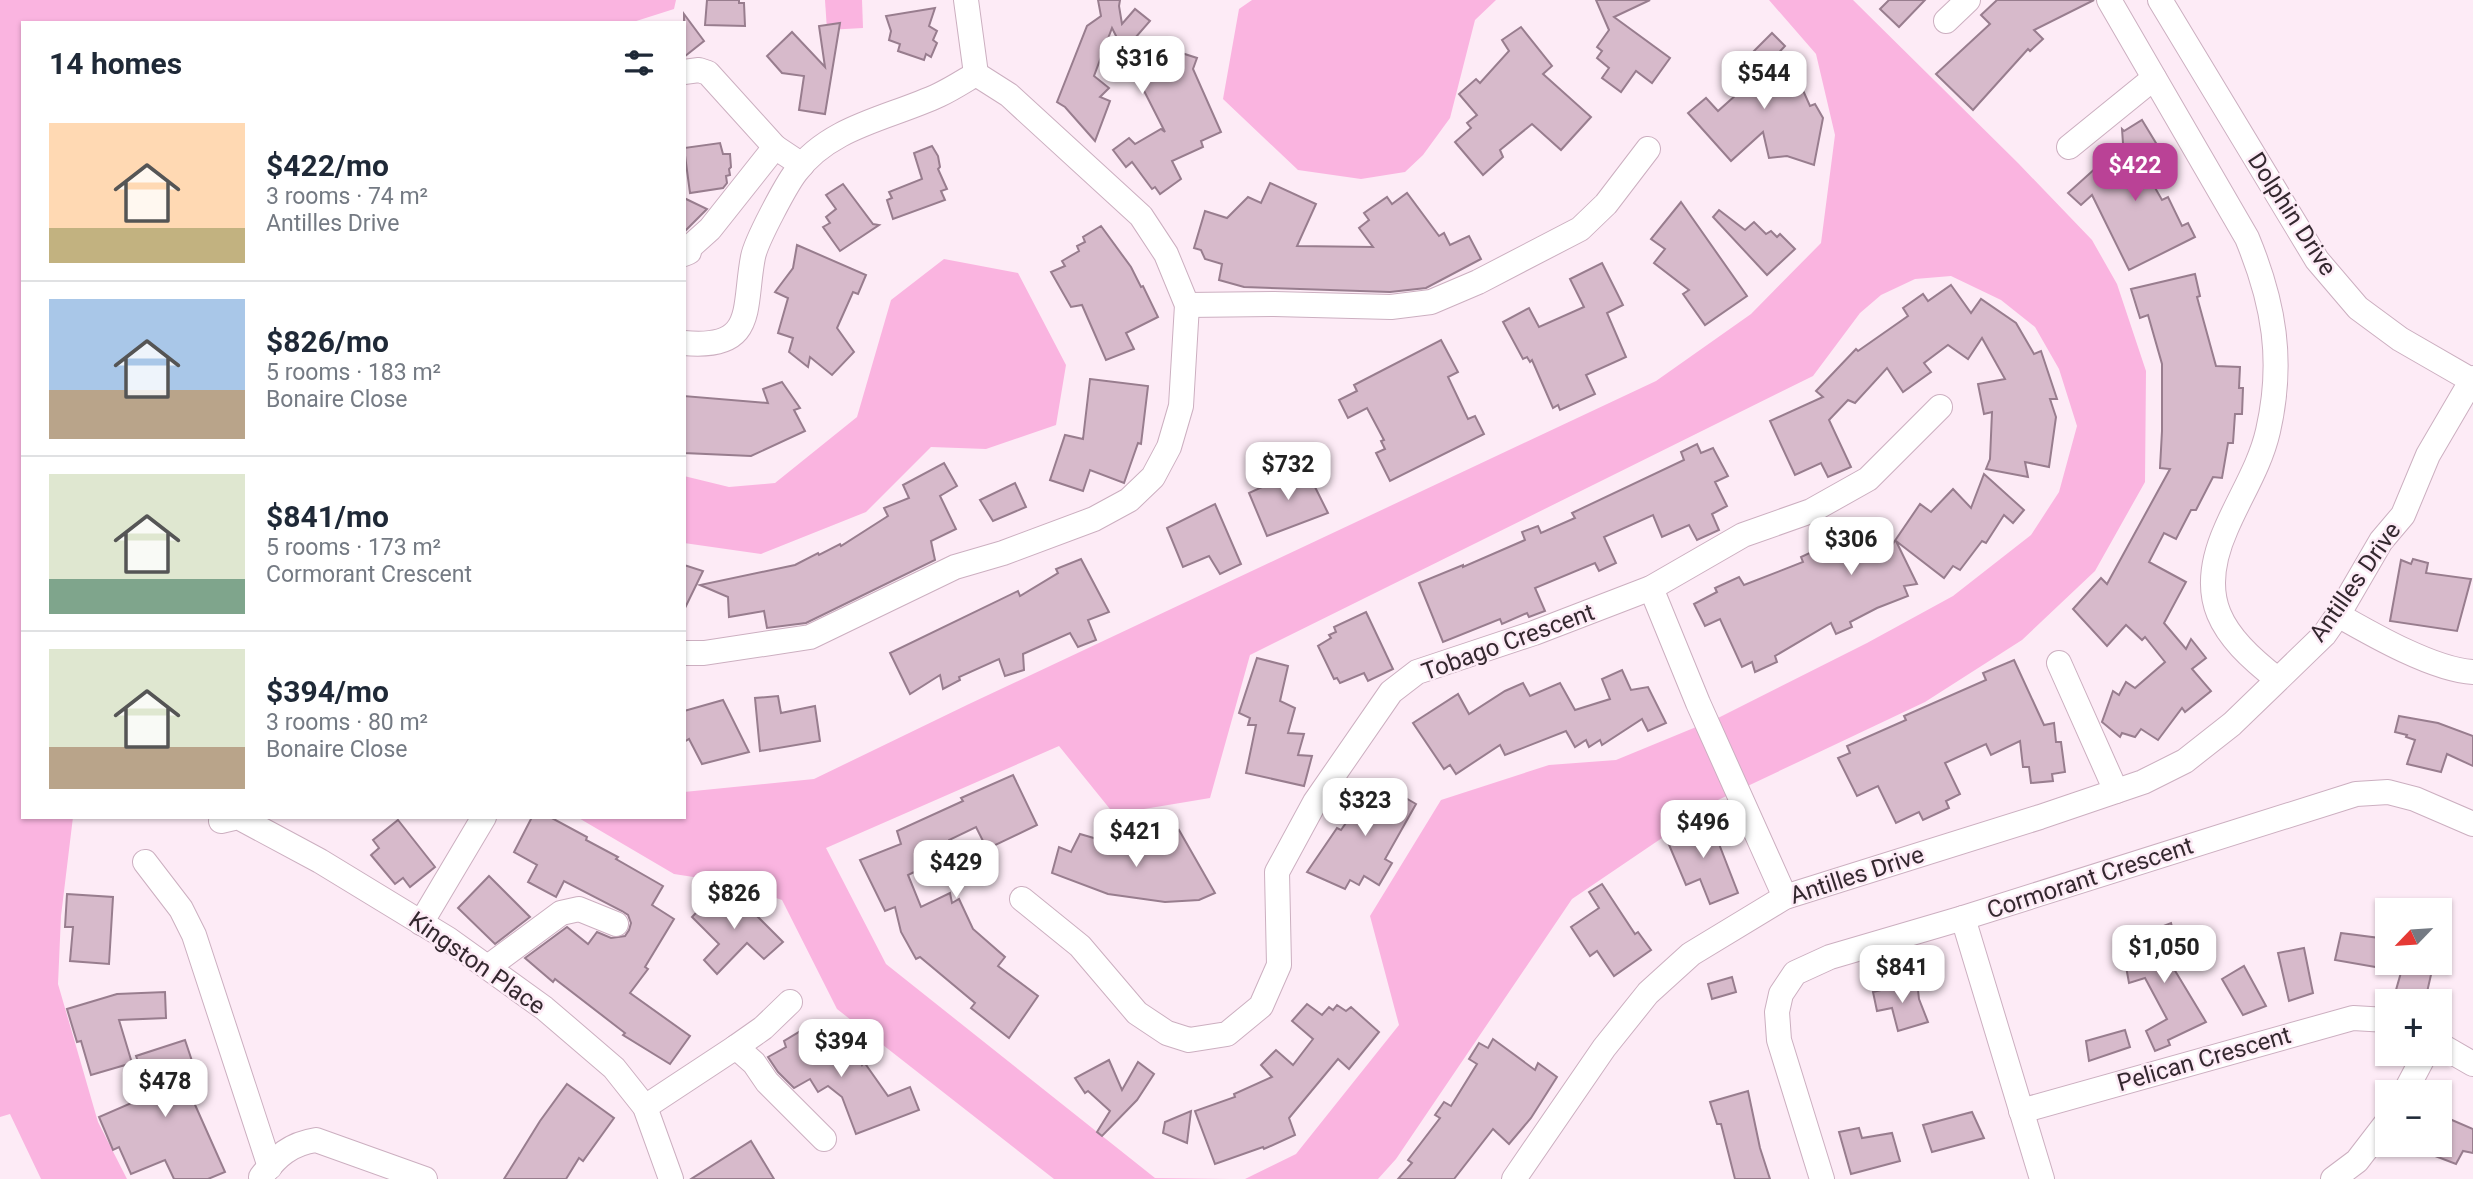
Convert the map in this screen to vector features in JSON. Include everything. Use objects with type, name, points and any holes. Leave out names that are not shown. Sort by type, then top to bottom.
[{"type":"street","points":[[686,653],[704,653],[810,637],[955,568],[1094,519],[1129,500],[1153,477],[1169,447],[1181,406],[1187,305],[1166,254],[1142,216],[1009,95],[976,74],[966,0]]},
{"type":"street","points":[[1947,21],[1968,0]]},
{"type":"street","points":[[2109,0],[2247,238],[2263,275],[2275,329],[2276,382],[2268,432],[2250,483],[2226,528],[2212,566],[2212,595],[2221,621],[2253,660],[2277,679]]},
{"type":"street","name":"Dolphin Drive","points":[[2160,0],[2317,260],[2358,308],[2400,339],[2473,380]]},
{"type":"street","points":[[686,72],[699,70],[708,73],[775,146],[802,165]]},
{"type":"street","points":[[686,343],[707,344],[730,338],[738,330],[750,291],[753,255],[795,172],[818,148],[877,118],[940,95],[976,74]]},
{"type":"street","points":[[2069,147],[2154,78]]},
{"type":"street","points":[[686,253],[710,229],[775,146]]},
{"type":"street","points":[[1187,305],[1391,307],[1431,302],[1478,282],[1580,229],[1606,204],[1648,149]]},
{"type":"street","name":"Antilles Drive","points":[[1514,1179],[1604,1048],[1648,993],[1691,954],[1786,897],[2143,782],[2185,761],[2232,723],[2324,635],[2381,541],[2403,515],[2428,456],[2473,380]]},
{"type":"street","name":"Tobago Crescent","points":[[1022,899],[1080,946],[1137,1013],[1167,1033],[1189,1040],[1227,1034],[1261,1006],[1279,965],[1277,872],[1315,802],[1391,692],[1418,672],[1534,633],[1651,588],[1744,536],[1811,511],[1868,478],[1940,407]]},
{"type":"street","points":[[1651,588],[1698,703],[1786,897]]},
{"type":"street","points":[[2338,615],[2392,644],[2433,661],[2473,672]]},
{"type":"street","points":[[2059,663],[2116,791]]},
{"type":"street","name":"Cormorant Crescent","points":[[1822,1179],[1779,1040],[1777,1012],[1781,994],[1795,973],[1830,957],[1963,918],[2356,794],[2388,792],[2406,796],[2473,824]]},
{"type":"street","name":"Kingston Place","points":[[234,819],[320,861],[421,923],[544,1008],[614,1068],[645,1107],[671,1179]]},
{"type":"street","points":[[421,923],[483,819]]},
{"type":"street","points":[[145,862],[181,909],[194,935],[265,1173]]},
{"type":"street","points":[[488,967],[561,913],[579,909],[616,924]]},
{"type":"street","points":[[1963,918],[2042,1179]]},
{"type":"street","points":[[645,1107],[763,1028],[790,1002]]},
{"type":"street","name":"Pelican Crescent","points":[[2021,1111],[2353,1018],[2375,1019]]},
{"type":"street","points":[[736,1047],[824,1139]]},
{"type":"street","points":[[2452,1052],[2473,1064]]},
{"type":"street","points":[[2333,1179],[2357,1161],[2375,1138]]},
{"type":"street","points":[[265,1173],[283,1153],[299,1143],[316,1140],[425,1179]]},
{"type":"shaded area","points":[[0,0],[676,0],[674,9],[636,21],[21,21],[21,819],[73,819],[61,916],[58,984],[98,1122],[127,1179],[41,1179],[10,1114],[0,1117]]},
{"type":"shaded area","points":[[825,0],[862,0],[863,28],[827,30]]},
{"type":"shaded area","points":[[1252,0],[1496,0],[1475,20],[1450,118],[1423,155],[1405,172],[1361,179],[1298,170],[1223,99],[1239,9]]},
{"type":"shaded area","points":[[1769,0],[1853,0],[2092,240],[2117,284],[2146,371],[2145,482],[2095,571],[2022,640],[1925,702],[1718,800],[1572,899],[1396,1159],[1378,1179],[1245,1179],[1296,1154],[1399,1025],[1370,916],[1441,800],[1549,765],[1616,760],[1718,718],[1953,596],[2031,535],[2059,492],[2077,426],[2059,369],[2035,327],[2001,300],[1951,276],[1915,279],[1881,295],[1860,313],[1813,376],[1250,655],[1210,798],[1114,814],[1059,746],[826,848],[886,964],[1155,1178],[1231,1179],[1054,1179],[837,1009],[782,900],[732,883],[674,874],[580,819],[686,819],[686,792],[814,779],[1656,381],[1751,314],[1821,243],[1835,135],[1816,54]]},
{"type":"shaded area","points":[[944,259],[1018,273],[1066,365],[1056,425],[986,449],[931,447],[866,512],[761,554],[686,543],[686,476],[729,487],[775,483],[857,417],[891,300]]},
{"type":"building","points":[[707,0],[739,0],[739,3],[744,3],[745,26],[705,25]]},
{"type":"building","points":[[1098,0],[1120,0],[1122,24],[1135,9],[1150,21],[1135,38],[1197,58],[1193,69],[1221,132],[1201,141],[1203,147],[1172,161],[1181,179],[1160,194],[1155,187],[1152,189],[1132,162],[1126,167],[1113,150],[1129,138],[1135,144],[1161,129],[1165,132],[1112,28],[1094,76],[1109,88],[1100,97],[1110,101],[1095,141],[1065,107],[1057,102],[1087,26],[1101,16]]},
{"type":"building","points":[[1596,0],[1650,0],[1614,17],[1670,58],[1652,83],[1636,71],[1621,92],[1602,78],[1609,68],[1597,58],[1602,51],[1597,47],[1609,30]]},
{"type":"building","points":[[1889,0],[1925,0],[1899,27],[1880,9]]},
{"type":"building","points":[[1997,0],[2094,0],[2034,30],[2043,39],[2030,51],[2028,49],[1973,110],[1936,74],[1990,24],[1981,15]]},
{"type":"building","points":[[935,8],[929,26],[937,31],[933,40],[937,43],[931,57],[926,54],[924,60],[898,51],[900,44],[889,40],[891,31],[886,16]]},
{"type":"building","points":[[684,14],[704,41],[686,55],[686,21]]},
{"type":"building","points":[[840,23],[825,114],[799,110],[804,76],[782,73],[767,56],[792,32],[825,67],[819,26]]},
{"type":"building","points":[[1521,27],[1552,66],[1543,74],[1591,117],[1561,150],[1532,124],[1500,150],[1503,157],[1483,175],[1455,142],[1471,128],[1467,123],[1477,115],[1459,94],[1476,79],[1480,83],[1509,51],[1502,40]]},
{"type":"building","points":[[1772,33],[1785,46],[1773,59],[1802,88],[1810,106],[1815,104],[1823,118],[1814,165],[1787,156],[1769,158],[1763,132],[1731,161],[1688,113],[1706,98],[1718,111],[1746,86],[1733,72]]},
{"type":"building","points":[[2142,120],[2162,153],[2142,165],[2162,200],[2168,197],[2182,226],[2188,223],[2195,237],[2129,270],[2092,195],[2081,205],[2068,193],[2098,166],[2126,186],[2122,129],[2124,131]]},
{"type":"building","points":[[720,143],[723,154],[730,154],[731,167],[723,188],[690,193],[686,148]]},
{"type":"building","points":[[932,146],[938,156],[938,169],[947,189],[941,191],[945,200],[893,219],[887,200],[892,198],[889,192],[922,179],[914,153]]},
{"type":"building","points":[[1270,183],[1316,204],[1297,246],[1373,247],[1359,228],[1369,220],[1364,213],[1387,197],[1392,204],[1407,193],[1439,236],[1444,233],[1450,245],[1469,236],[1481,259],[1426,288],[1390,292],[1244,287],[1219,280],[1222,264],[1205,259],[1201,250],[1194,248],[1205,211],[1227,218],[1248,197],[1261,203]]},
{"type":"building","points":[[843,184],[873,224],[879,225],[840,251],[823,227],[830,223],[826,217],[836,209],[826,195]]},
{"type":"building","points":[[686,199],[707,209],[686,230]]},
{"type":"building","points":[[1681,202],[1747,296],[1705,325],[1683,294],[1689,290],[1654,263],[1665,249],[1651,239]]},
{"type":"building","points":[[1719,210],[1745,230],[1754,222],[1766,234],[1771,231],[1777,237],[1780,234],[1795,249],[1767,275],[1713,217]]},
{"type":"building","points":[[1101,226],[1131,267],[1141,287],[1143,286],[1158,317],[1126,333],[1134,349],[1106,360],[1082,305],[1071,307],[1051,272],[1065,266],[1062,261],[1079,251],[1077,246],[1085,242],[1083,237]]},
{"type":"building","points":[[797,245],[866,275],[858,294],[853,292],[837,328],[854,352],[832,375],[810,357],[808,367],[789,352],[793,338],[778,333],[788,298],[775,292],[793,268]]},
{"type":"building","points":[[1602,263],[1623,305],[1607,313],[1626,357],[1586,375],[1595,394],[1560,410],[1558,405],[1553,408],[1532,360],[1530,362],[1527,357],[1523,359],[1503,322],[1529,308],[1539,327],[1584,307],[1570,279]]},
{"type":"building","points":[[2195,274],[2200,296],[2197,297],[2216,366],[2240,367],[2239,388],[2243,388],[2242,414],[2235,414],[2233,443],[2228,443],[2222,478],[2213,477],[2196,510],[2191,510],[2176,539],[2164,533],[2149,562],[2186,582],[2164,623],[2186,649],[2191,639],[2206,658],[2192,669],[2211,691],[2185,712],[2182,708],[2158,740],[2141,729],[2135,737],[2122,733],[2120,737],[2102,722],[2113,691],[2119,695],[2126,682],[2135,688],[2165,662],[2145,637],[2142,640],[2126,625],[2107,646],[2073,609],[2101,578],[2107,584],[2170,469],[2160,468],[2162,364],[2148,315],[2140,318],[2131,289]]},
{"type":"building","points":[[1951,285],[1971,313],[1981,299],[2016,323],[2034,354],[2041,351],[2057,399],[2050,399],[2056,417],[2049,467],[2025,462],[2028,477],[1986,469],[1990,459],[1992,412],[1984,414],[1978,384],[2005,379],[1982,338],[1968,359],[1948,345],[1924,363],[1931,372],[1903,392],[1887,368],[1855,403],[1848,400],[1829,420],[1851,467],[1828,477],[1821,463],[1795,475],[1770,421],[1823,397],[1816,391],[1856,349],[1858,351],[1908,316],[1903,308],[1923,294],[1928,301]]},
{"type":"building","points":[[1441,340],[1458,372],[1448,377],[1468,419],[1475,416],[1484,434],[1390,481],[1376,453],[1385,449],[1381,441],[1384,440],[1367,408],[1348,418],[1339,400],[1357,391],[1354,385]]},
{"type":"building","points":[[1090,379],[1148,386],[1141,444],[1138,443],[1124,483],[1090,470],[1083,491],[1050,480],[1065,435],[1083,439]]},
{"type":"building","points":[[782,382],[800,408],[794,410],[805,431],[751,456],[686,453],[686,396],[768,403],[763,389]]},
{"type":"building","points":[[1697,444],[1701,453],[1713,448],[1728,476],[1715,482],[1727,506],[1712,514],[1719,530],[1697,540],[1689,525],[1662,537],[1653,515],[1604,537],[1616,563],[1599,571],[1595,563],[1535,588],[1545,611],[1529,617],[1527,613],[1502,624],[1500,619],[1443,642],[1419,583],[1525,540],[1522,532],[1538,526],[1541,533],[1575,518],[1572,513],[1684,460],[1681,452]]},
{"type":"building","points":[[944,463],[957,486],[940,496],[956,529],[931,541],[935,560],[806,623],[767,628],[764,611],[729,617],[728,597],[700,585],[795,565],[818,553],[819,555],[840,544],[841,546],[888,516],[884,508],[909,498],[903,485]]},
{"type":"building","points":[[1305,467],[1328,513],[1267,536],[1249,493]]},
{"type":"building","points":[[1984,474],[2024,510],[2013,523],[2004,515],[1986,543],[1982,541],[1960,570],[1953,566],[1944,578],[1896,541],[1917,584],[1904,586],[1908,596],[1850,622],[1852,627],[1836,634],[1831,623],[1775,656],[1777,662],[1755,672],[1752,662],[1742,667],[1720,619],[1705,626],[1694,604],[1717,592],[1715,588],[1739,577],[1744,585],[1803,562],[1801,557],[1818,549],[1820,554],[1860,535],[1858,531],[1881,522],[1892,545],[1920,504],[1931,512],[1953,489],[1971,508]]},
{"type":"building","points":[[1015,483],[1026,507],[993,521],[980,500]]},
{"type":"building","points":[[1215,504],[1241,564],[1220,574],[1209,556],[1183,567],[1167,528]]},
{"type":"building","points":[[1081,559],[1109,612],[1088,620],[1096,640],[1078,647],[1070,633],[1023,654],[1024,670],[1005,676],[999,659],[959,677],[960,680],[943,689],[940,675],[910,694],[890,653],[1018,591],[1020,596],[1058,573],[1056,569]]},
{"type":"building","points":[[2413,559],[2428,563],[2426,573],[2471,579],[2457,631],[2390,621],[2401,560],[2411,564]]},
{"type":"building","points":[[686,566],[703,571],[686,606]]},
{"type":"building","points":[[1366,612],[1393,669],[1368,681],[1364,673],[1340,683],[1337,678],[1334,679],[1318,646],[1331,638],[1329,635],[1336,632],[1334,627]]},
{"type":"building","points":[[1257,658],[1288,666],[1280,701],[1295,708],[1288,733],[1304,734],[1298,755],[1312,756],[1304,786],[1246,773],[1256,725],[1248,725],[1250,718],[1239,713]]},
{"type":"building","points":[[2014,660],[2044,725],[2054,723],[2056,742],[2061,742],[2065,772],[2052,774],[2053,781],[2031,783],[2029,767],[2023,767],[2020,741],[1991,755],[1986,744],[1945,763],[1960,794],[1946,801],[1949,808],[1923,820],[1919,812],[1896,823],[1878,786],[1857,796],[1838,758],[1850,753],[1847,746],[1906,720],[1904,716],[1986,680],[1983,673]]},
{"type":"building","points":[[1622,670],[1631,690],[1648,687],[1666,723],[1648,731],[1642,719],[1602,745],[1600,740],[1589,747],[1586,740],[1575,747],[1566,731],[1505,755],[1500,745],[1456,774],[1450,765],[1444,769],[1413,723],[1458,694],[1469,714],[1523,683],[1530,696],[1560,683],[1575,710],[1610,699],[1602,679]]},
{"type":"building","points":[[778,696],[781,713],[815,706],[820,741],[760,751],[755,698]]},
{"type":"building","points":[[723,700],[749,752],[702,764],[689,739],[686,741],[686,710]]},
{"type":"building","points":[[2399,716],[2438,723],[2473,736],[2473,766],[2447,754],[2441,772],[2407,764],[2415,740],[2395,732]]},
{"type":"building","points":[[1013,775],[1037,825],[987,849],[976,827],[949,840],[951,854],[908,875],[921,907],[950,893],[952,903],[959,899],[973,929],[1005,957],[998,966],[1038,996],[1009,1038],[971,1008],[975,1003],[920,957],[916,959],[901,932],[895,907],[885,911],[860,860],[901,844],[897,831]]},
{"type":"building","points":[[1371,780],[1383,784],[1386,782],[1416,804],[1385,859],[1392,863],[1379,885],[1364,876],[1359,885],[1350,880],[1345,889],[1307,872],[1337,828],[1341,830],[1360,803],[1356,800]]},
{"type":"building","points":[[1707,813],[1738,893],[1710,904],[1700,879],[1686,885],[1667,840],[1693,830],[1689,820]]},
{"type":"building","points":[[531,819],[554,819],[663,886],[652,905],[674,919],[645,967],[648,969],[630,993],[690,1036],[670,1064],[623,1035],[625,1033],[555,979],[553,982],[525,958],[567,927],[588,944],[597,932],[611,938],[625,936],[631,923],[628,915],[564,881],[556,897],[528,882],[537,865],[514,852]]},
{"type":"building","points":[[398,820],[435,867],[410,887],[403,878],[395,884],[371,855],[379,848],[373,840]]},
{"type":"building","points":[[1179,830],[1215,893],[1199,900],[1165,902],[1108,894],[1052,873],[1059,847],[1071,852],[1080,834],[1128,848],[1135,832],[1159,846]]},
{"type":"building","points":[[489,876],[530,917],[495,944],[458,908]]},
{"type":"building","points":[[1602,884],[1635,934],[1638,932],[1651,950],[1614,976],[1597,951],[1590,956],[1571,927],[1599,908],[1589,892]]},
{"type":"building","points":[[717,891],[733,907],[740,899],[783,942],[764,959],[747,943],[717,974],[704,960],[719,944],[692,917]]},
{"type":"building","points":[[67,894],[113,897],[109,964],[70,961],[73,927],[65,927]]},
{"type":"building","points":[[2171,923],[2182,966],[2174,969],[2206,1022],[2168,1040],[2170,1045],[2155,1051],[2146,1031],[2167,1019],[2145,978],[2129,983],[2123,950],[2155,937],[2153,930]]},
{"type":"building","points":[[2341,933],[2375,937],[2375,967],[2335,960]]},
{"type":"building","points":[[2304,948],[2313,993],[2289,1001],[2278,953]]},
{"type":"building","points":[[2244,966],[2266,1006],[2243,1015],[2222,979]]},
{"type":"building","points":[[2400,975],[2431,975],[2428,989],[2396,989]]},
{"type":"building","points":[[1732,977],[1736,992],[1712,999],[1708,984]]},
{"type":"building","points":[[1917,981],[1919,999],[1928,1022],[1898,1031],[1892,1008],[1877,1011],[1873,992]]},
{"type":"building","points":[[165,992],[166,1018],[119,1020],[132,1063],[91,1075],[81,1041],[77,1042],[67,1009],[117,994]]},
{"type":"building","points":[[1307,1004],[1322,1015],[1329,1007],[1333,1010],[1337,1005],[1346,1011],[1351,1007],[1379,1032],[1349,1069],[1338,1059],[1289,1118],[1295,1135],[1264,1149],[1263,1147],[1215,1164],[1195,1111],[1235,1097],[1234,1094],[1272,1077],[1261,1065],[1276,1050],[1293,1065],[1313,1039],[1292,1021]]},
{"type":"building","points":[[814,1023],[831,1052],[850,1043],[862,1065],[864,1062],[888,1096],[910,1087],[919,1110],[856,1134],[842,1097],[828,1086],[818,1092],[810,1079],[794,1088],[768,1057],[786,1047],[784,1041]]},
{"type":"building","points":[[2125,1030],[2130,1047],[2089,1061],[2086,1041]]},
{"type":"building","points":[[1493,1039],[1535,1070],[1538,1063],[1557,1077],[1531,1118],[1509,1144],[1493,1129],[1454,1179],[1398,1179],[1412,1163],[1408,1160],[1440,1118],[1435,1115],[1444,1102],[1451,1106],[1477,1064],[1469,1059],[1479,1043],[1488,1048]]},
{"type":"building","points":[[185,1040],[203,1094],[192,1098],[225,1172],[208,1179],[174,1179],[165,1160],[131,1174],[119,1147],[113,1150],[99,1117],[150,1095],[136,1056]]},
{"type":"building","points":[[1109,1060],[1122,1090],[1138,1062],[1154,1074],[1137,1100],[1102,1136],[1097,1132],[1110,1111],[1088,1091],[1085,1093],[1075,1078]]},
{"type":"building","points":[[567,1084],[614,1118],[583,1161],[579,1158],[566,1179],[504,1179],[540,1121]]},
{"type":"building","points":[[1748,1091],[1760,1148],[1770,1179],[1735,1179],[1721,1124],[1717,1124],[1710,1102]]},
{"type":"building","points":[[1191,1111],[1187,1143],[1163,1133],[1165,1122]]},
{"type":"building","points":[[1972,1112],[1984,1138],[1932,1152],[1923,1125]]},
{"type":"building","points":[[2452,1120],[2473,1129],[2473,1153],[2463,1151],[2456,1164],[2438,1157],[2452,1157]]},
{"type":"building","points":[[1859,1128],[1862,1138],[1892,1133],[1900,1161],[1851,1174],[1839,1132]]},
{"type":"building","points":[[751,1141],[774,1179],[691,1179]]}]
